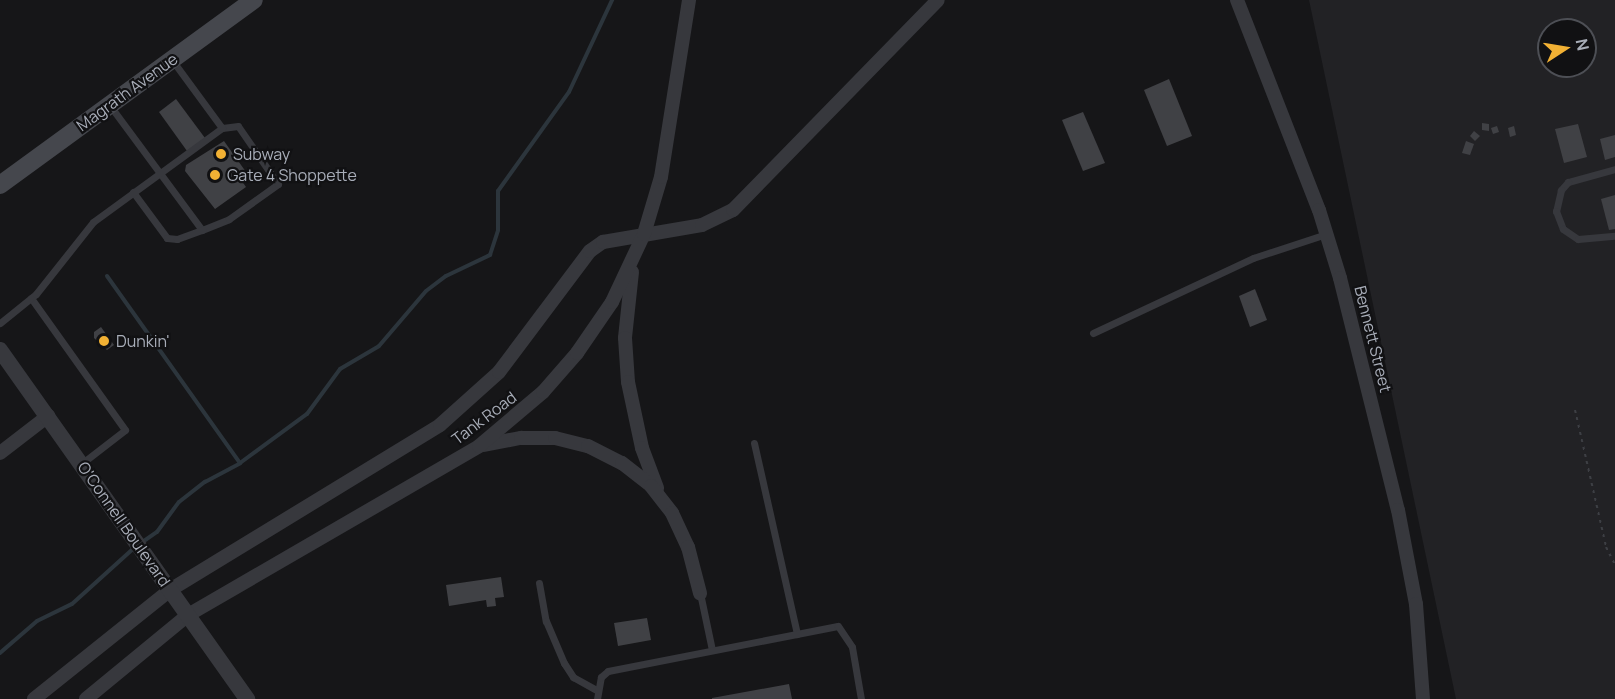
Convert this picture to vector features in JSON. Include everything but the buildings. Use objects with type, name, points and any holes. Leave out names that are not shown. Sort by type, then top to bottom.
[{"type":"main road","name":"Magrath Avenue","points":[[0,185],[254,0]]},
{"type":"street","name":"Tank Road","points":[[86,699],[188,615],[479,446],[543,392],[577,353],[633,262],[644,234],[667,147],[689,0]]},
{"type":"street","points":[[34,699],[170,590],[440,425],[499,372],[590,251],[618,236],[702,225],[733,210],[938,0]]},
{"type":"street","name":"Bennett Street","points":[[1237,0],[1326,234],[1398,510],[1416,604],[1423,699]]},
{"type":"street","points":[[633,262],[626,338],[628,382],[642,448],[662,498],[688,547],[700,593]]},
{"type":"street","name":"O'Connell Boulevard","points":[[0,350],[247,699]]},
{"type":"street","points":[[0,453],[48,416]]},
{"type":"street","points":[[479,446],[538,437],[588,446],[622,463],[662,498]]},
{"type":"lane","points":[[172,60],[222,128]]},
{"type":"lane","points":[[110,105],[202,230]]},
{"type":"lane","points":[[0,323],[31,298],[82,233],[133,192],[222,128],[238,126],[278,184],[229,219],[177,239],[167,238],[133,192]]},
{"type":"lane","points":[[1615,169],[1568,182],[1561,190],[1556,211],[1563,229],[1578,239],[1615,236]]},
{"type":"lane","points":[[1093,333],[1253,258],[1326,234]]},
{"type":"lane","points":[[31,298],[125,430],[81,464]]},
{"type":"lane","points":[[754,443],[797,634]]},
{"type":"lane","points":[[539,583],[546,621],[564,663],[573,677],[596,690]]},
{"type":"lane","points":[[700,593],[712,650]]},
{"type":"lane","points":[[597,699],[596,690],[601,677],[608,671],[838,626],[852,647],[861,699]]},
{"type":"path","points":[[1575,410],[1606,547],[1615,565]]},
{"type":"shaded area","points":[[1309,0],[1615,0],[1615,699],[1456,699]]},
{"type":"waterway","points":[[141,543],[157,532],[179,502],[205,482],[240,463],[307,414],[340,369],[379,346],[426,291],[446,276],[490,255],[498,230],[498,191],[569,92],[612,0]]},
{"type":"waterway","points":[[107,276],[240,463]]},
{"type":"waterway","points":[[0,653],[37,621],[72,604],[135,547]]},
{"type":"place","name":"Subway","points":[[221,154]]},
{"type":"place","name":"Gate 4 Shoppette","points":[[215,175]]},
{"type":"place","name":"Dunkin'","points":[[104,341]]}]
